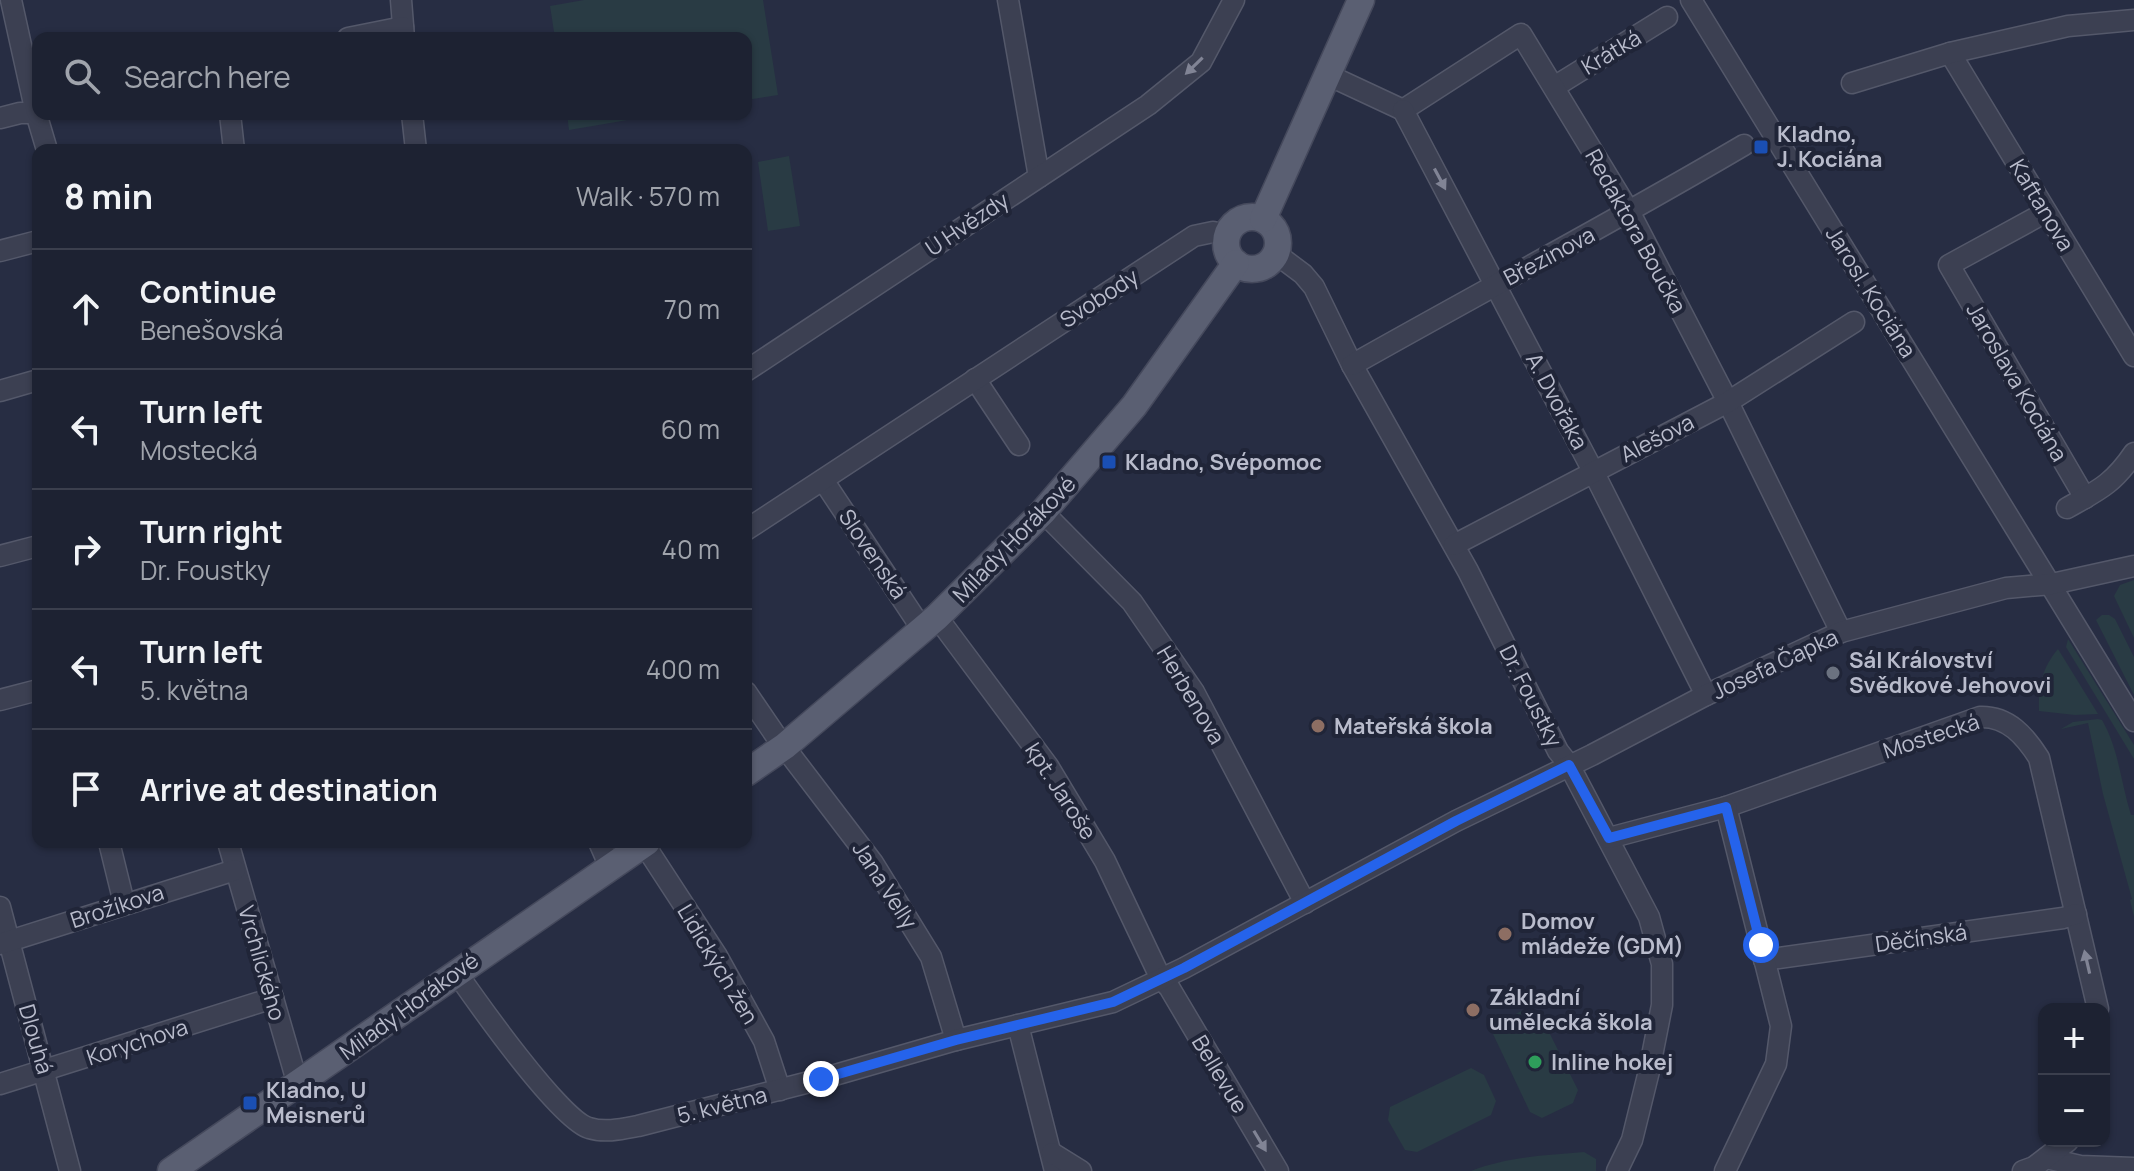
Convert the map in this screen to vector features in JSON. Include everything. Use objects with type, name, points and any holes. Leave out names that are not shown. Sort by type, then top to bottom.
[{"type":"main road","points":[[1263,219],[1361,0]]},
{"type":"main road","points":[[1254,217],[1263,219],[1275,231],[1275,253],[1270,261],[1255,268],[1236,263],[1228,252],[1227,235],[1238,221],[1254,217]]},
{"type":"main road","name":"Milady Horákové","points":[[752,769],[785,746],[929,623],[1043,512],[1134,406],[1236,263]]},
{"type":"main road","name":"Milady Horákové","points":[[171,1171],[638,848]]},
{"type":"street","points":[[11,0],[32,91]]},
{"type":"street","points":[[401,0],[404,32]]},
{"type":"street","points":[[1008,0],[1039,177]]},
{"type":"street","name":"U Hvězdy","points":[[752,367],[1121,124],[1201,62],[1234,0]]},
{"type":"street","name":"Jarosl. Kociána","points":[[1691,0],[2134,721]]},
{"type":"street","name":"Krátká","points":[[1554,87],[1667,17]]},
{"type":"street","points":[[1852,83],[1950,53],[2068,26],[2134,20]]},
{"type":"street","name":"Redaktora Boučka","points":[[1403,110],[1521,34],[1630,213],[1728,402],[1841,632]]},
{"type":"street","name":"Kaftanova","points":[[1950,53],[2134,356]]},
{"type":"street","points":[[1328,75],[1403,110]]},
{"type":"street","name":"A. Dvořáka","points":[[1403,110],[1593,471],[1706,695]]},
{"type":"street","points":[[0,118],[32,113]]},
{"type":"street","points":[[39,120],[45,144]]},
{"type":"street","points":[[231,120],[233,144]]},
{"type":"street","points":[[413,120],[415,144]]},
{"type":"street","name":"Březinova","points":[[1352,365],[1630,213],[1744,145]]},
{"type":"street","name":"Jaroslava Kociána","points":[[2046,212],[1949,265],[2076,503],[2107,486],[2120,474],[2134,453]]},
{"type":"street","name":"Svobody","points":[[752,526],[1194,236],[1213,232],[1227,235]]},
{"type":"street","points":[[0,251],[32,243]]},
{"type":"street","name":"Dr. Foustky","points":[[1275,253],[1303,274],[1314,287],[1352,365],[1454,545],[1558,751],[1569,765],[1649,917],[1660,952],[1662,1005],[1626,1170]]},
{"type":"street","name":"Alešova","points":[[1454,545],[1728,402],[1854,322]]},
{"type":"street","points":[[975,379],[1019,445]]},
{"type":"street","points":[[0,391],[32,382]]},
{"type":"street","name":"Slovenská","points":[[823,480],[929,623]]},
{"type":"street","name":"Herbenova","points":[[1043,512],[1132,602],[1194,692],[1305,903]]},
{"type":"street","points":[[0,556],[32,548]]},
{"type":"street","name":"Josefa Čapka","points":[[1569,765],[1706,695],[1841,632],[2006,588],[2052,584],[2134,566]]},
{"type":"street","name":"kpt. Jaroše","points":[[929,623],[1048,766],[1105,861],[1161,979]]},
{"type":"street","points":[[0,700],[32,692]]},
{"type":"street","name":"Jana Velly","points":[[752,700],[873,863],[931,957],[956,1040]]},
{"type":"street","name":"Mostecká","points":[[1609,838],[1726,807],[1980,717],[1991,717],[2016,729],[2039,758],[2097,1003]]},
{"type":"street","name":"5. května","points":[[456,972],[557,1103],[579,1124],[589,1129],[610,1131],[638,1126],[956,1040],[1113,1002],[1456,821],[1569,765]]},
{"type":"street","points":[[1725,1171],[1776,1064],[1781,1026],[1726,807]]},
{"type":"street","points":[[110,848],[124,903]]},
{"type":"street","name":"Vrchlického","points":[[230,848],[298,1085]]},
{"type":"street","points":[[602,848],[610,867]]},
{"type":"street","name":"Lidických žen","points":[[649,848],[717,956],[764,1041],[780,1090]]},
{"type":"street","name":"Brožíkova","points":[[4,943],[235,870]]},
{"type":"street","name":"Dlouhá","points":[[0,907],[4,943],[45,1070],[70,1171]]},
{"type":"street","name":"Děčínská","points":[[1764,960],[2076,914]]},
{"type":"street","name":"Bellevue","points":[[1161,979],[1169,987],[1278,1171]]},
{"type":"street","name":"Korychova","points":[[0,1084],[273,998]]},
{"type":"street","points":[[1018,1025],[1053,1162],[1081,1171]]},
{"type":"street","points":[[2023,1171],[2060,1147]]},
{"type":"street","points":[[2046,1158],[2080,1166],[2134,1168]]},
{"type":"shaded area","points":[[584,0],[763,0],[778,95],[752,99],[752,32],[554,32],[550,6]]},
{"type":"shaded area","points":[[568,120],[628,120],[569,130]]},
{"type":"shaded area","points":[[789,156],[800,226],[768,231],[758,162]]},
{"type":"shaded area","points":[[2134,580],[2134,638],[2114,596],[2120,585]]},
{"type":"shaded area","points":[[2102,615],[2115,619],[2134,657],[2134,695],[2096,620]]},
{"type":"shaded area","points":[[2068,639],[2134,745],[2134,759],[2066,647]]},
{"type":"shaded area","points":[[2058,649],[2098,714],[2039,711],[2042,678]]},
{"type":"shaded area","points":[[2102,720],[2108,731],[2131,815],[2134,815],[2134,917],[2088,723],[2061,729],[2073,722]]},
{"type":"shaded area","name":"Inline hokej","points":[[1525,1009],[1540,1014],[1578,1090],[1573,1103],[1542,1118],[1530,1112],[1493,1034],[1499,1023]]},
{"type":"shaded area","name":"Inline hokej","points":[[1471,1068],[1484,1075],[1496,1101],[1491,1115],[1417,1152],[1405,1150],[1388,1120],[1390,1107]]},
{"type":"shaded area","points":[[1584,1152],[1596,1159],[1596,1171],[1471,1171],[1512,1160]]},
{"type":"place","name":"Kladno, J. Kociána","points":[[1761,147]]},
{"type":"place","name":"Kladno, Svépomoc","points":[[1109,462]]},
{"type":"place","name":"Sál Království Svědkové Jehovovi","points":[[1833,673]]},
{"type":"place","name":"Mateřská škola","points":[[1318,726]]},
{"type":"place","name":"Domov mládeže (GDM)","points":[[1505,934]]},
{"type":"place","name":"Základní umělecká škola","points":[[1473,1010]]},
{"type":"place","name":"Inline hokej","points":[[1535,1062]]},
{"type":"place","name":"Kladno, U Meisnerů","points":[[250,1103]]},
{"type":"route","points":[[821,1079],[956,1040],[1113,1002],[1184,968],[1456,821],[1569,765],[1609,838],[1726,807],[1761,945]]}]
